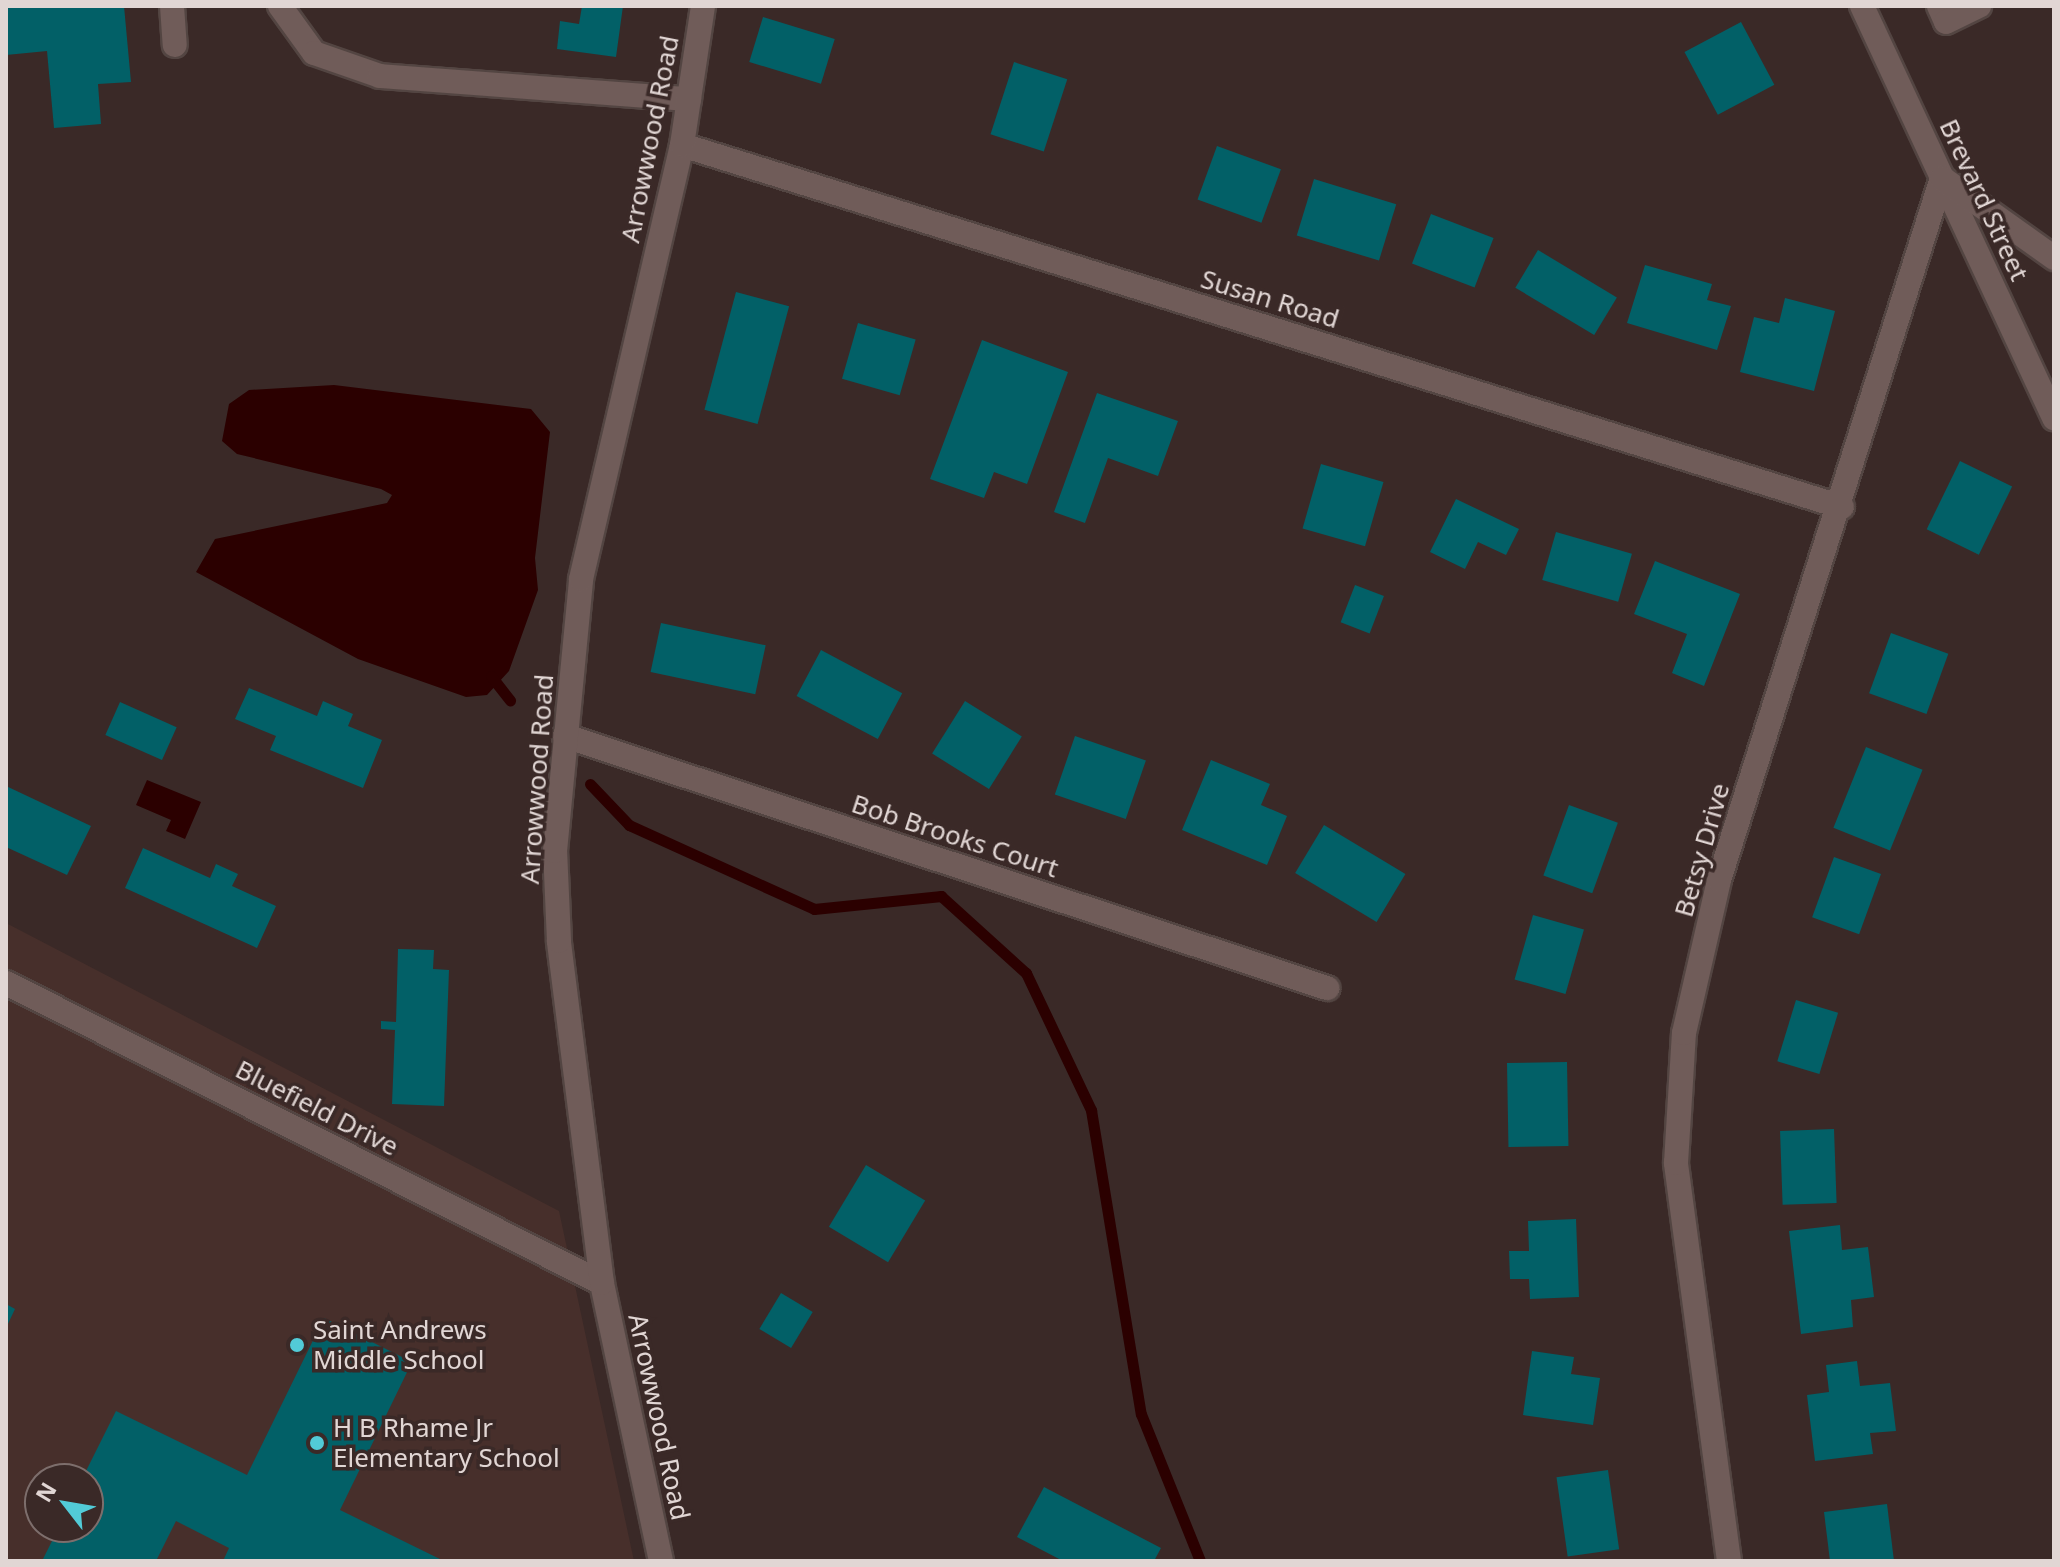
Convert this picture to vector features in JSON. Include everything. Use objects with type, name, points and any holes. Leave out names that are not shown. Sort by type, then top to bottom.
[{"type":"street","points":[[172,6],[175,45]]},
{"type":"street","points":[[280,6],[314,53],[380,76],[689,99]]},
{"type":"street","name":"Arrowwood Road","points":[[661,1561],[602,1283],[559,941],[555,851],[581,579],[682,145],[703,6]]},
{"type":"street","name":"Brevard Street","points":[[1862,6],[2054,418]]},
{"type":"street","points":[[1939,6],[1946,22],[1979,6]]},
{"type":"street","name":"Susan Road","points":[[682,145],[1842,507]]},
{"type":"street","points":[[1942,178],[2054,258]]},
{"type":"street","name":"Betsy Drive","points":[[1729,1561],[1676,1163],[1684,1033],[1719,880],[1842,507],[1942,178]]},
{"type":"street","name":"Bob Brooks Court","points":[[565,736],[1327,988]]},
{"type":"street","name":"Bluefield Drive","points":[[6,983],[602,1283]]},
{"type":"shaded area","points":[[334,385],[531,409],[550,432],[535,558],[538,590],[509,671],[487,695],[466,697],[358,659],[196,572],[215,539],[387,503],[392,495],[381,489],[237,454],[222,441],[229,404],[249,390]]},
{"type":"shaded area","points":[[147,780],[201,802],[185,839],[166,831],[171,820],[136,805]]},
{"type":"shaded area","name":"Saint Andrews Middle School","points":[[6,923],[559,1211],[634,1561],[6,1561]]},
{"type":"building","points":[[6,6],[124,6],[131,82],[98,84],[101,124],[54,128],[47,51],[6,55]]},
{"type":"building","points":[[582,6],[623,6],[616,57],[557,49],[560,21],[579,24]]},
{"type":"building","points":[[763,17],[835,39],[821,84],[749,62]]},
{"type":"building","points":[[1741,22],[1774,85],[1718,115],[1684,52]]},
{"type":"building","points":[[1014,62],[1067,79],[1044,152],[991,134]]},
{"type":"building","points":[[1217,146],[1281,169],[1261,223],[1198,200]]},
{"type":"building","points":[[1314,179],[1396,204],[1379,261],[1297,235]]},
{"type":"building","points":[[1431,214],[1494,238],[1475,287],[1412,263]]},
{"type":"building","points":[[1538,250],[1617,297],[1594,335],[1515,288]]},
{"type":"building","points":[[1645,265],[1712,284],[1707,300],[1731,306],[1717,350],[1627,323]]},
{"type":"building","points":[[736,292],[789,306],[758,424],[704,410]]},
{"type":"building","points":[[1785,298],[1835,311],[1814,391],[1740,372],[1754,317],[1779,323]]},
{"type":"building","points":[[858,323],[916,340],[900,395],[842,379]]},
{"type":"building","points":[[982,340],[1068,372],[1027,484],[994,472],[984,498],[930,479]]},
{"type":"building","points":[[1097,393],[1178,421],[1158,476],[1108,458],[1085,523],[1054,512]]},
{"type":"building","points":[[1960,461],[2012,486],[1979,555],[1927,529]]},
{"type":"building","points":[[1321,464],[1383,482],[1365,546],[1303,528]]},
{"type":"building","points":[[1456,499],[1519,529],[1506,555],[1478,542],[1465,569],[1430,552]]},
{"type":"building","points":[[1556,532],[1632,554],[1618,602],[1542,580]]},
{"type":"building","points":[[1655,561],[1740,594],[1704,686],[1672,673],[1687,634],[1634,614]]},
{"type":"building","points":[[1355,585],[1384,596],[1370,633],[1341,622]]},
{"type":"building","points":[[661,623],[766,645],[755,694],[651,672]]},
{"type":"building","points":[[1891,633],[1948,654],[1926,714],[1869,693]]},
{"type":"building","points":[[821,650],[902,693],[878,739],[797,696]]},
{"type":"building","points":[[249,688],[317,716],[323,701],[353,714],[348,726],[382,740],[363,788],[270,750],[276,736],[235,719]]},
{"type":"building","points":[[965,701],[1022,737],[989,789],[932,754]]},
{"type":"building","points":[[120,702],[177,727],[162,760],[105,735]]},
{"type":"building","points":[[1075,736],[1146,760],[1126,819],[1055,795]]},
{"type":"building","points":[[1866,747],[1923,770],[1890,851],[1833,828]]},
{"type":"building","points":[[1211,760],[1270,784],[1261,805],[1287,816],[1267,865],[1182,830]]},
{"type":"building","points":[[6,786],[91,826],[67,875],[6,847]]},
{"type":"building","points":[[1569,805],[1618,823],[1592,893],[1543,875]]},
{"type":"building","points":[[1324,825],[1405,874],[1377,922],[1295,873]]},
{"type":"building","points":[[143,848],[210,878],[216,864],[238,874],[232,886],[276,906],[257,948],[125,888]]},
{"type":"building","points":[[1834,857],[1881,874],[1859,934],[1812,917]]},
{"type":"building","points":[[1533,915],[1584,930],[1565,994],[1515,979]]},
{"type":"building","points":[[398,949],[434,950],[433,969],[449,970],[444,1106],[392,1104],[395,1030],[381,1029],[381,1021],[396,1022]]},
{"type":"building","points":[[1796,1000],[1838,1013],[1819,1074],[1777,1061]]},
{"type":"building","points":[[1567,1062],[1568,1146],[1508,1147],[1507,1063]]},
{"type":"building","points":[[1834,1129],[1837,1203],[1783,1205],[1780,1131]]},
{"type":"building","points":[[866,1165],[925,1201],[888,1262],[829,1227]]},
{"type":"building","points":[[1576,1219],[1579,1297],[1530,1299],[1529,1279],[1510,1279],[1509,1251],[1529,1251],[1528,1221]]},
{"type":"building","points":[[1840,1225],[1842,1250],[1868,1247],[1874,1297],[1851,1300],[1853,1327],[1801,1334],[1789,1231]]},
{"type":"building","points":[[781,1293],[813,1312],[791,1348],[759,1329]]},
{"type":"building","points":[[6,1304],[15,1309],[6,1328]]},
{"type":"building","name":"H B Rhame Jr Elementary School","points":[[324,1318],[412,1362],[340,1510],[444,1561],[223,1561],[229,1548],[176,1521],[156,1561],[42,1561],[51,1543],[104,1543],[104,1463],[90,1463],[116,1411],[247,1475]]},
{"type":"building","points":[[1532,1351],[1574,1357],[1571,1374],[1600,1378],[1593,1425],[1523,1415]]},
{"type":"building","points":[[1857,1361],[1860,1386],[1890,1383],[1896,1431],[1870,1433],[1873,1454],[1815,1461],[1807,1395],[1829,1392],[1826,1365]]},
{"type":"building","points":[[1608,1470],[1619,1549],[1568,1556],[1557,1477]]},
{"type":"building","points":[[1044,1487],[1161,1548],[1154,1561],[1063,1561],[1017,1537]]},
{"type":"building","points":[[1887,1504],[1894,1561],[1830,1561],[1824,1512]]},
{"type":"waterway","points":[[491,676],[510,700]]},
{"type":"waterway","points":[[590,784],[629,825],[814,909],[941,896],[1026,973],[1091,1110],[1141,1414],[1200,1561]]},
{"type":"place","name":"Saint Andrews Middle School","points":[[297,1345]]},
{"type":"place","name":"H B Rhame Jr Elementary School","points":[[317,1443]]}]
